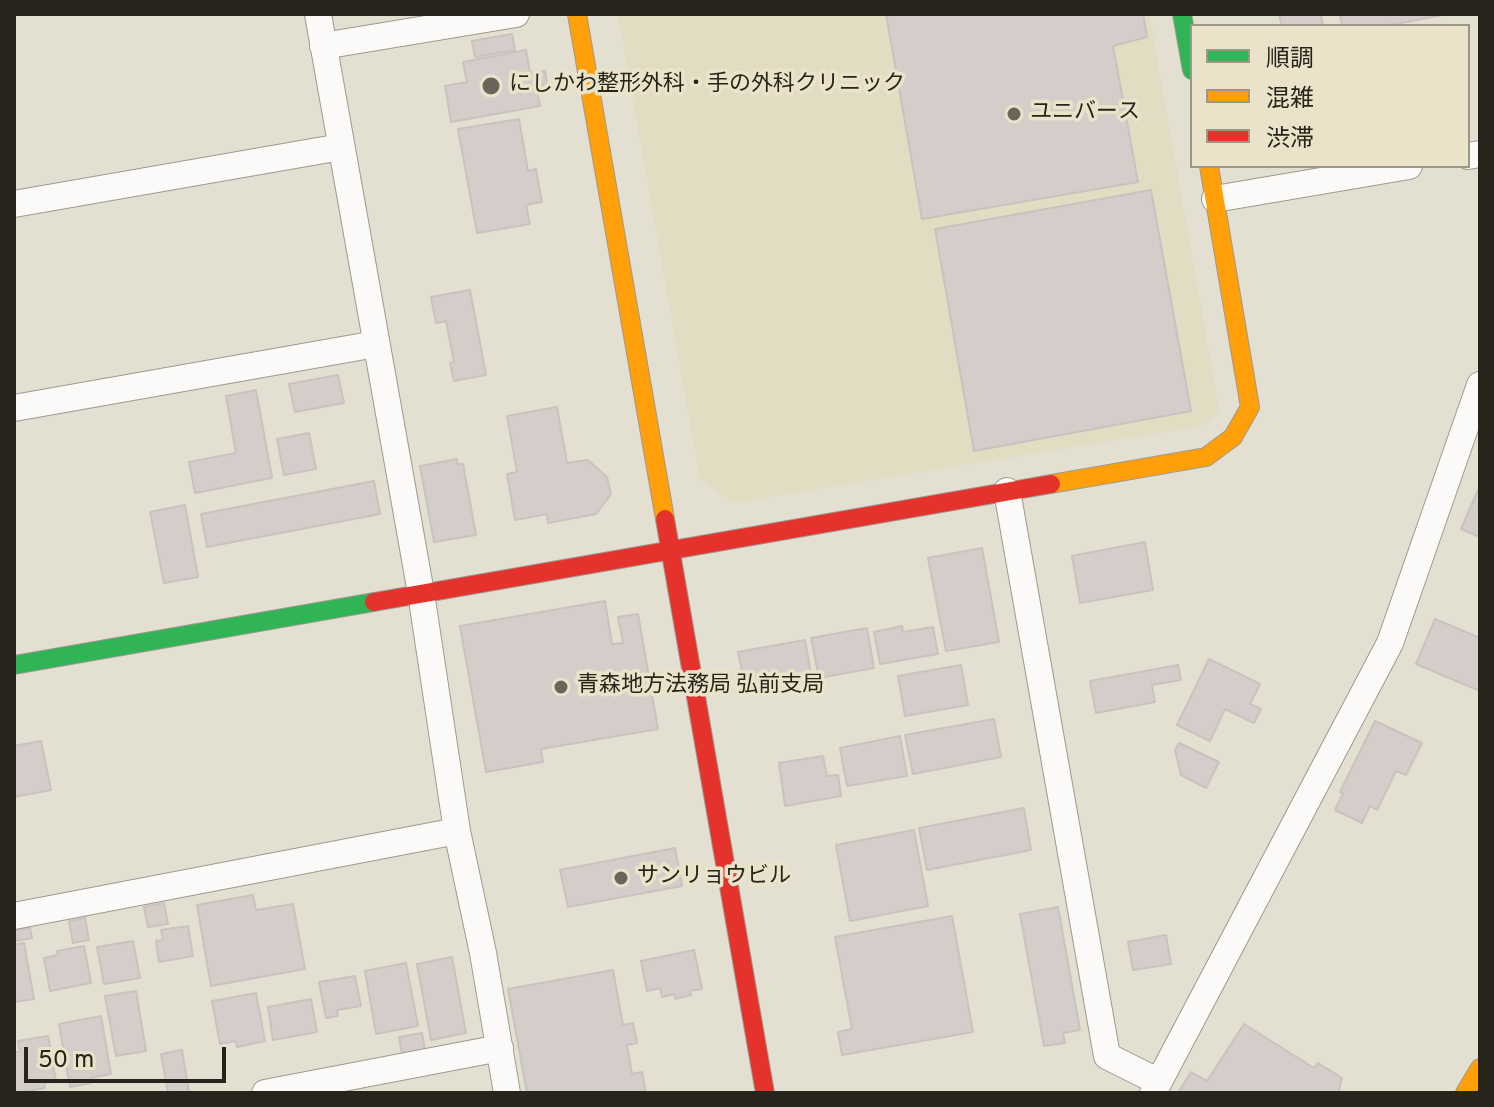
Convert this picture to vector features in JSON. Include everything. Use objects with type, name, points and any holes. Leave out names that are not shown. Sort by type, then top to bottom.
[{"type":"main road","points":[[577,14],[765,1093]]},
{"type":"main road","points":[[1182,14],[1190,59]]},
{"type":"main road","points":[[14,665],[1206,457],[1233,437],[1250,407],[1209,168]]},
{"type":"main road","points":[[1465,1093],[1480,1068]]},
{"type":"street","points":[[318,14],[421,593],[457,831],[507,1093]]},
{"type":"street","points":[[323,46],[516,14]]},
{"type":"street","points":[[14,204],[341,147]]},
{"type":"street","points":[[1215,199],[1397,168]]},
{"type":"street","points":[[14,408],[376,344]]},
{"type":"street","points":[[1007,491],[1107,1056],[1156,1088],[1390,643],[1480,385]]},
{"type":"street","points":[[14,916],[457,831]]},
{"type":"street","points":[[265,1093],[500,1048]]},
{"type":"shaded area","points":[[618,14],[1149,14],[1219,409],[1210,421],[1195,427],[733,503],[700,479]]},
{"type":"building","name":"ユニバース","points":[[886,14],[1143,14],[1147,37],[1113,46],[1138,182],[922,219]]},
{"type":"building","points":[[1279,14],[1321,14],[1323,24],[1282,24]]},
{"type":"building","points":[[1340,14],[1448,14],[1396,24],[1342,24]]},
{"type":"building","points":[[512,34],[515,50],[475,57],[472,41]]},
{"type":"building","name":"にしかわ整形外科・手の外科クリニック","points":[[526,50],[530,73],[545,71],[547,85],[536,86],[540,106],[451,122],[445,86],[467,82],[463,62]]},
{"type":"building","points":[[519,119],[528,171],[536,169],[542,202],[526,205],[530,224],[477,233],[458,129]]},
{"type":"building","points":[[1151,190],[1191,411],[974,451],[935,229]]},
{"type":"building","points":[[470,290],[486,375],[454,381],[450,363],[454,362],[446,321],[436,323],[431,297]]},
{"type":"building","points":[[338,375],[344,403],[295,412],[289,384]]},
{"type":"building","points":[[256,390],[272,478],[195,493],[189,462],[236,453],[226,396]]},
{"type":"building","points":[[557,407],[567,463],[588,460],[607,477],[611,494],[596,514],[548,523],[547,514],[515,520],[507,474],[517,472],[507,416]]},
{"type":"building","points":[[309,433],[316,469],[284,475],[277,439]]},
{"type":"building","points":[[457,459],[457,464],[463,464],[476,535],[434,542],[420,466]]},
{"type":"building","points":[[374,481],[380,514],[207,547],[201,514]]},
{"type":"building","points":[[1480,491],[1480,537],[1461,529]]},
{"type":"building","points":[[185,505],[198,577],[164,583],[150,512]]},
{"type":"building","points":[[1145,542],[1153,590],[1080,603],[1072,556]]},
{"type":"building","points":[[982,548],[999,642],[946,651],[928,558]]},
{"type":"building","name":"青森地方法務局 弘前支局","points":[[605,601],[612,644],[623,643],[618,617],[638,614],[658,729],[541,749],[543,762],[486,772],[460,626]]},
{"type":"building","points":[[1435,619],[1480,638],[1480,691],[1416,664]]},
{"type":"building","points":[[902,626],[903,632],[933,627],[938,654],[880,664],[874,632]]},
{"type":"building","points":[[867,628],[874,668],[819,678],[811,638]]},
{"type":"building","points":[[805,640],[812,679],[746,691],[738,652]]},
{"type":"building","points":[[1209,659],[1260,684],[1250,704],[1261,709],[1254,723],[1225,709],[1210,741],[1177,725]]},
{"type":"building","points":[[961,665],[968,705],[905,716],[898,676]]},
{"type":"building","points":[[1178,665],[1181,680],[1152,685],[1155,702],[1096,713],[1090,681]]},
{"type":"building","points":[[994,719],[1001,757],[913,774],[905,735]]},
{"type":"building","points":[[1375,721],[1422,743],[1406,775],[1396,771],[1377,810],[1370,806],[1362,823],[1335,810],[1343,793],[1340,792]]},
{"type":"building","points":[[900,736],[907,776],[847,786],[840,748]]},
{"type":"building","points":[[41,741],[51,790],[14,797],[14,746]]},
{"type":"building","points":[[1179,743],[1219,762],[1206,788],[1181,775],[1175,750]]},
{"type":"building","points":[[823,756],[827,776],[838,775],[841,796],[785,806],[779,763]]},
{"type":"building","points":[[1024,808],[1031,850],[927,870],[919,828]]},
{"type":"building","points":[[914,830],[928,906],[850,921],[836,845]]},
{"type":"building","name":"サンリョウビル","points":[[675,848],[682,886],[568,907],[560,870]]},
{"type":"building","points":[[253,895],[256,910],[293,904],[305,969],[211,986],[197,905]]},
{"type":"building","points":[[164,903],[168,924],[148,927],[144,907]]},
{"type":"building","points":[[1058,907],[1080,1030],[1063,1033],[1065,1043],[1044,1046],[1020,914]]},
{"type":"building","points":[[952,916],[973,1032],[842,1055],[838,1032],[852,1029],[835,937]]},
{"type":"building","points":[[85,918],[89,940],[73,943],[69,921]]},
{"type":"building","points":[[188,926],[193,956],[159,962],[156,941],[163,940],[161,930]]},
{"type":"building","points":[[30,928],[32,938],[16,941],[14,930]]},
{"type":"building","points":[[1166,935],[1171,964],[1133,970],[1128,942]]},
{"type":"building","points":[[133,941],[140,978],[104,984],[97,947]]},
{"type":"building","points":[[24,943],[34,999],[14,1002],[14,945]]},
{"type":"building","points":[[84,946],[91,983],[50,991],[44,958],[58,955],[57,951]]},
{"type":"building","points":[[694,950],[702,989],[675,999],[674,994],[662,997],[660,988],[647,991],[641,961]]},
{"type":"building","points":[[452,957],[466,1033],[431,1040],[417,964]]},
{"type":"building","points":[[406,963],[418,1026],[376,1034],[365,971]]},
{"type":"building","points":[[613,970],[623,1025],[633,1023],[637,1043],[627,1045],[632,1074],[642,1072],[646,1093],[527,1093],[508,989]]},
{"type":"building","points":[[355,976],[361,1006],[337,1010],[338,1016],[326,1018],[319,982]]},
{"type":"building","points":[[136,991],[146,1051],[116,1056],[105,996]]},
{"type":"building","points":[[256,993],[265,1041],[237,1047],[236,1041],[220,1044],[212,1001]]},
{"type":"building","points":[[311,999],[317,1032],[273,1040],[268,1007]]},
{"type":"building","points":[[101,1016],[111,1074],[90,1078],[91,1083],[70,1087],[59,1024]]},
{"type":"building","points":[[1244,1024],[1314,1068],[1318,1063],[1342,1078],[1338,1093],[1178,1093],[1191,1072],[1207,1081]]},
{"type":"building","points":[[422,1033],[426,1056],[403,1060],[399,1037]]},
{"type":"building","points":[[48,1036],[56,1081],[44,1083],[45,1088],[14,1093],[14,1053],[20,1051],[18,1041]]},
{"type":"building","points":[[182,1050],[189,1092],[168,1093],[161,1054]]},
{"type":"traffic: fast","points":[[1182,14],[1190,59]]},
{"type":"traffic: fast","points":[[14,665],[374,602]]},
{"type":"traffic: slow","points":[[577,14],[665,519]]},
{"type":"traffic: slow","points":[[1051,484],[1206,457],[1233,437],[1250,407],[1209,168]]},
{"type":"traffic: slow","points":[[1465,1093],[1480,1068]]},
{"type":"traffic: jam","points":[[374,602],[1051,484]]},
{"type":"traffic: jam","points":[[665,519],[765,1093]]},
{"type":"place","name":"にしかわ整形外科・手の外科クリニック","points":[[491,86]]},
{"type":"place","name":"ユニバース","points":[[1014,114]]},
{"type":"place","name":"青森地方法務局 弘前支局","points":[[561,687]]},
{"type":"place","name":"サンリョウビル","points":[[621,878]]}]
